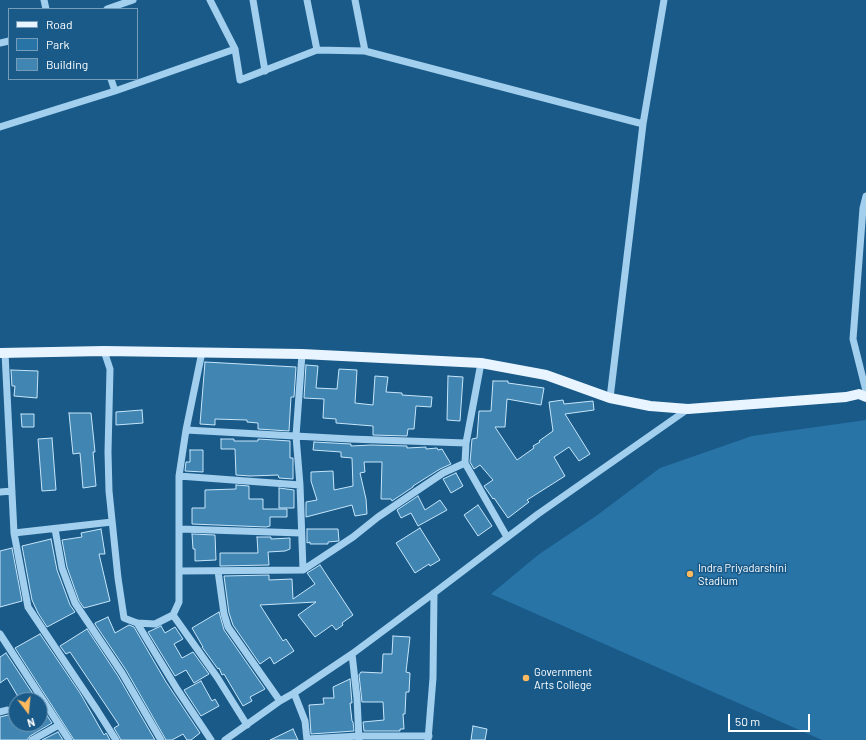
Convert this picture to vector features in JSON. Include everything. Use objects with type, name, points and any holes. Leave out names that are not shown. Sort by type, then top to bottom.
[{"type":"main road","points":[[2,353],[202,352],[302,354],[481,363],[546,374],[610,398],[650,406],[688,409],[839,397],[859,394],[866,397]]},
{"type":"street","points":[[110,8],[133,0]]},
{"type":"street","points":[[210,0],[235,49],[240,80],[317,50],[365,51],[643,124]]},
{"type":"street","points":[[253,0],[265,71]]},
{"type":"street","points":[[307,0],[317,50]]},
{"type":"street","points":[[355,0],[365,51]]},
{"type":"street","points":[[610,398],[643,124],[664,0]]},
{"type":"street","points":[[0,127],[115,91],[235,49]]},
{"type":"street","points":[[111,80],[115,91]]},
{"type":"street","points":[[866,196],[863,208],[853,339],[866,391]]},
{"type":"street","points":[[104,352],[110,369],[108,452],[109,491],[124,618],[137,623],[155,624],[173,615],[179,602],[179,476],[186,430],[202,352]]},
{"type":"street","points":[[2,353],[14,533],[28,607],[116,740]]},
{"type":"street","points":[[302,354],[296,436],[300,485],[303,570]]},
{"type":"street","points":[[481,363],[466,443],[465,463],[507,537]]},
{"type":"street","points":[[226,740],[280,701],[352,654],[538,514],[688,409]]},
{"type":"street","points":[[186,430],[466,443]]},
{"type":"street","points":[[180,571],[303,570],[354,537],[378,517],[443,473],[465,463]]},
{"type":"street","points":[[179,476],[300,485]]},
{"type":"street","points":[[0,492],[12,491]]},
{"type":"street","points":[[14,533],[112,522]]},
{"type":"street","points":[[55,529],[62,568],[75,603],[122,673],[161,740]]},
{"type":"street","points":[[180,529],[301,533]]},
{"type":"street","points":[[218,571],[224,614],[228,627],[280,701]]},
{"type":"street","points":[[294,693],[305,721],[307,739],[429,738],[433,678],[434,593]]},
{"type":"street","points":[[173,615],[217,677],[247,725]]},
{"type":"street","points":[[137,623],[177,689],[211,740]]},
{"type":"street","points":[[0,634],[69,740]]},
{"type":"street","points":[[352,654],[357,698],[359,738]]},
{"type":"street","points":[[32,740],[59,725]]},
{"type":"green space","name":"Indra Priyadarshini Stadium","points":[[866,420],[866,740],[822,740],[491,594],[538,555],[596,516],[660,468],[752,436]]},
{"type":"building","points":[[205,362],[296,367],[294,397],[291,397],[289,431],[258,429],[258,423],[247,422],[247,420],[215,419],[215,425],[200,424]]},
{"type":"building","points":[[306,365],[318,366],[316,388],[337,389],[339,369],[357,370],[355,403],[373,405],[375,376],[388,377],[386,392],[402,393],[402,395],[432,397],[431,407],[416,406],[414,429],[408,429],[407,436],[373,435],[373,426],[336,423],[336,419],[323,418],[324,399],[304,398]]},
{"type":"building","points":[[11,370],[38,371],[37,398],[14,396],[15,386],[12,386]]},
{"type":"building","points":[[448,376],[463,377],[460,421],[447,420]]},
{"type":"building","points":[[493,381],[508,381],[508,383],[544,388],[541,405],[507,399],[505,427],[495,427],[517,460],[534,448],[533,446],[553,431],[549,402],[563,400],[564,404],[593,401],[594,410],[565,414],[590,454],[579,461],[569,447],[554,457],[565,476],[527,500],[529,502],[508,518],[484,486],[493,480],[480,465],[474,469],[470,462],[472,439],[477,438],[479,411],[491,411]]},
{"type":"building","points":[[142,410],[143,423],[116,425],[116,412]]},
{"type":"building","points":[[69,413],[91,413],[95,452],[93,452],[96,486],[83,488],[80,453],[73,454]]},
{"type":"building","points":[[21,414],[34,414],[34,427],[22,427]]},
{"type":"building","points":[[52,438],[56,490],[42,491],[38,439]]},
{"type":"building","points":[[221,439],[234,439],[234,441],[258,441],[258,439],[290,441],[290,458],[293,458],[293,479],[279,478],[278,475],[236,475],[235,449],[221,449]]},
{"type":"building","points":[[314,442],[351,444],[351,446],[371,445],[407,446],[407,448],[426,447],[426,449],[437,448],[438,450],[442,449],[451,464],[440,469],[392,501],[391,499],[381,499],[382,462],[364,462],[365,472],[360,473],[366,499],[367,514],[355,516],[352,505],[306,517],[306,502],[317,500],[311,481],[311,472],[333,471],[334,490],[353,486],[352,458],[341,457],[341,452],[313,450]]},
{"type":"building","points":[[190,450],[203,450],[203,472],[185,471],[186,462],[190,462]]},
{"type":"building","points":[[456,473],[463,486],[451,493],[443,479]]},
{"type":"building","points":[[236,485],[249,486],[249,499],[263,499],[263,509],[287,509],[287,517],[270,517],[270,526],[266,527],[192,524],[192,508],[205,508],[205,490],[236,489]]},
{"type":"building","points":[[279,488],[294,490],[294,508],[279,508]]},
{"type":"building","points":[[418,496],[425,510],[440,500],[447,510],[418,526],[411,513],[401,518],[397,510]]},
{"type":"building","points":[[478,505],[492,526],[478,536],[464,515]]},
{"type":"building","points":[[420,528],[440,560],[430,566],[429,564],[415,573],[396,543]]},
{"type":"building","points":[[101,529],[105,554],[99,554],[110,601],[84,608],[79,601],[67,567],[62,540],[82,537],[81,533]]},
{"type":"building","points":[[307,529],[338,529],[339,541],[328,542],[328,544],[307,543]]},
{"type":"building","points":[[192,534],[215,535],[216,560],[195,561],[195,549],[193,549]]},
{"type":"building","points":[[257,537],[271,537],[271,539],[290,538],[290,549],[285,551],[268,552],[269,565],[220,566],[220,553],[258,553]]},
{"type":"building","points":[[51,539],[57,570],[70,605],[75,612],[47,627],[32,600],[22,546]]},
{"type":"building","points":[[12,548],[22,601],[0,607],[0,551]]},
{"type":"building","points":[[320,565],[353,615],[342,623],[343,625],[336,630],[332,625],[315,637],[298,615],[316,602],[260,605],[283,641],[286,639],[294,651],[274,664],[270,657],[260,664],[233,625],[229,613],[224,576],[269,575],[269,580],[292,579],[293,599],[315,584],[307,573]]},
{"type":"building","points":[[219,612],[224,630],[265,689],[250,697],[252,701],[243,706],[224,674],[222,675],[219,668],[218,669],[202,647],[192,628]]},
{"type":"building","points":[[108,617],[115,633],[129,625],[134,627],[166,682],[200,733],[191,740],[187,740],[183,734],[172,740],[166,740],[126,670],[95,624]]},
{"type":"building","points":[[161,626],[165,633],[175,627],[183,639],[174,644],[182,658],[193,652],[209,674],[194,683],[186,670],[175,676],[148,632]]},
{"type":"building","points":[[87,629],[118,676],[155,740],[121,740],[114,728],[119,725],[70,652],[66,654],[60,646]]},
{"type":"building","points":[[40,634],[80,693],[104,735],[106,733],[110,740],[74,740],[48,699],[48,692],[43,692],[15,648]]},
{"type":"building","points":[[393,636],[410,637],[406,672],[410,673],[409,692],[406,692],[405,714],[403,714],[404,729],[400,729],[400,731],[364,731],[363,722],[384,720],[383,702],[362,702],[359,675],[361,672],[382,673],[383,654],[392,654]]},
{"type":"building","points":[[6,653],[32,692],[15,692],[7,678],[0,683],[0,657]]},
{"type":"building","points":[[350,679],[352,703],[350,703],[354,731],[311,734],[309,705],[324,704],[323,698],[334,698],[333,687]]},
{"type":"building","points":[[201,681],[212,701],[215,699],[219,706],[201,716],[184,690]]},
{"type":"building","points":[[8,715],[8,732],[37,732],[27,740],[0,740],[0,717]]},
{"type":"building","points":[[48,717],[52,723],[48,725]]},
{"type":"building","points":[[473,726],[487,729],[485,740],[471,740]]},
{"type":"building","points":[[293,729],[298,740],[270,740]]},
{"type":"building","points":[[58,732],[63,740],[42,740]]},
{"type":"place","name":"Indra Priyadarshini Stadium","points":[[690,574]]},
{"type":"place","name":"Government Arts College","points":[[526,678]]}]
